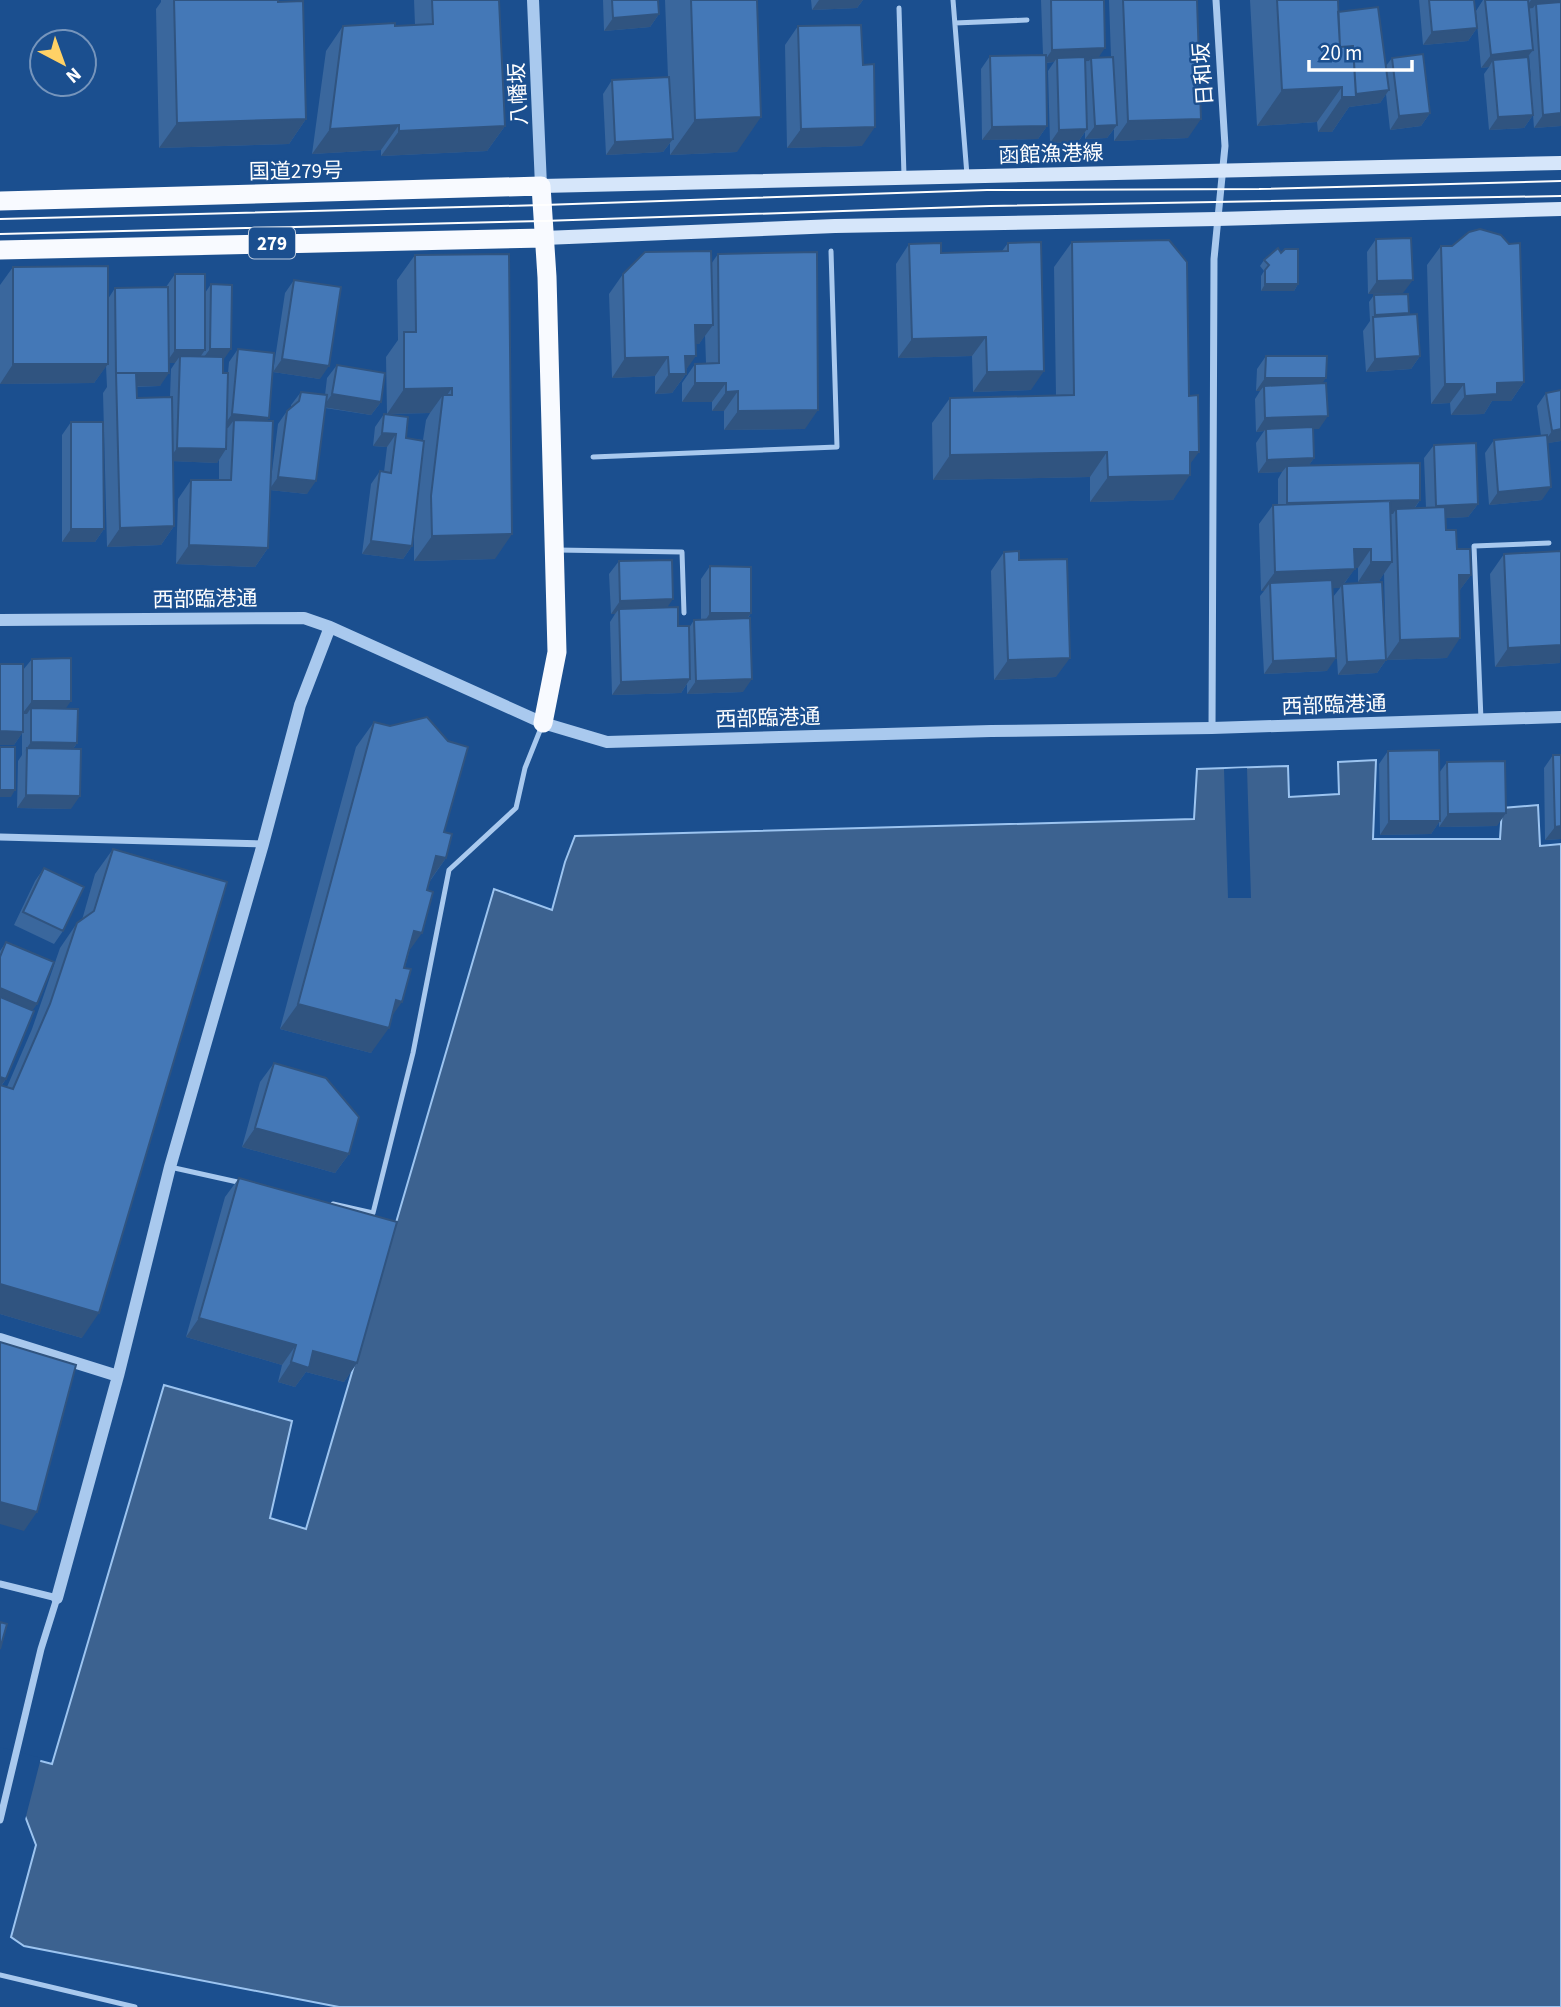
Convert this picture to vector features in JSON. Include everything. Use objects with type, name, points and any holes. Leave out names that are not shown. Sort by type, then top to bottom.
[{"type":"highway","name":"国道279号","points":[[0,201],[541,187]]},
{"type":"highway","points":[[541,187],[548,291],[557,652],[544,723]]},
{"type":"highway","name":"279","points":[[0,250],[544,238]]},
{"type":"main road","name":"函館漁港線","points":[[541,187],[1561,163]]},
{"type":"main road","points":[[544,238],[835,226],[1561,209]]},
{"type":"street","name":"八幡坂","points":[[533,0],[541,187]]},
{"type":"street","name":"日和坂","points":[[1212,728],[1214,259],[1226,146],[1216,0]]},
{"type":"street","name":"西部臨港通","points":[[0,620],[304,618],[330,627],[544,723],[607,742],[1561,717]]},
{"type":"street","points":[[0,1820],[41,1649],[118,1376],[170,1167],[300,705],[330,627]]},
{"type":"street","points":[[0,837],[262,844]]},
{"type":"street","points":[[0,1339],[118,1376]]},
{"type":"street","points":[[0,1584],[57,1598]]},
{"type":"lane","points":[[953,0],[968,178]]},
{"type":"lane","points":[[899,8],[904,178]]},
{"type":"lane","points":[[955,23],[1027,20]]},
{"type":"lane","points":[[593,457],[837,447],[831,251]]},
{"type":"lane","points":[[1481,719],[1474,546],[1549,543]]},
{"type":"lane","points":[[555,550],[682,552],[684,613]]},
{"type":"lane","points":[[332,1204],[373,1213],[412,1053],[449,870],[516,808],[525,768],[544,723]]},
{"type":"lane","points":[[170,1167],[251,1185]]},
{"type":"lane","points":[[0,1975],[135,2007]]},
{"type":"water","points":[[1376,760],[1373,839],[1500,839],[1502,808],[1538,805],[1540,846],[1561,844],[1561,2007],[339,2007],[24,1946],[11,1937],[36,1845],[0,1750],[52,1764],[164,1385],[292,1421],[270,1518],[306,1529],[494,889],[552,910],[575,836],[1194,819],[1197,769],[1288,766],[1289,797],[1339,794],[1338,762]]},
{"type":"pier","points":[[1247,768],[1251,898],[1228,898],[1224,769]]},
{"type":"pier","points":[[0,1747],[41,1758],[24,1824],[22,1817],[0,1817]]},
{"type":"building","points":[[174,0],[303,1],[306,119],[177,123]]},
{"type":"building","points":[[432,0],[499,0],[505,126],[399,131],[399,125],[330,129],[343,26],[433,24]]},
{"type":"building","points":[[612,0],[658,0],[659,14],[613,18]]},
{"type":"building","points":[[691,0],[757,0],[761,117],[695,120]]},
{"type":"building","points":[[1051,0],[1104,0],[1105,48],[1052,50]]},
{"type":"building","points":[[1123,0],[1197,0],[1201,119],[1128,121]]},
{"type":"building","points":[[1277,0],[1338,0],[1340,47],[1353,46],[1356,97],[1342,97],[1342,87],[1282,90]]},
{"type":"building","points":[[1429,0],[1474,0],[1477,28],[1432,32]]},
{"type":"building","points":[[1485,0],[1528,0],[1533,50],[1491,55]]},
{"type":"building","points":[[1561,2],[1561,113],[1543,115],[1536,4]]},
{"type":"building","points":[[1378,7],[1389,90],[1356,94],[1353,46],[1340,47],[1338,12]]},
{"type":"building","points":[[861,25],[863,65],[874,64],[875,127],[801,129],[798,26]]},
{"type":"building","points":[[1423,54],[1430,113],[1399,116],[1392,58]]},
{"type":"building","points":[[1046,55],[1047,126],[992,127],[990,56]]},
{"type":"building","points":[[1085,57],[1087,129],[1059,130],[1057,58]]},
{"type":"building","points":[[1113,57],[1117,125],[1095,126],[1091,58]]},
{"type":"building","points":[[1528,57],[1533,115],[1498,117],[1493,60]]},
{"type":"building","points":[[669,77],[673,139],[615,142],[612,80]]},
{"type":"building","points":[[1480,229],[1501,235],[1509,244],[1520,243],[1524,382],[1497,383],[1497,394],[1465,396],[1464,384],[1445,384],[1441,246],[1452,246],[1469,232]]},
{"type":"building","points":[[1411,238],[1413,280],[1377,281],[1376,239]]},
{"type":"building","points":[[1169,240],[1187,262],[1189,396],[1198,395],[1199,452],[1190,452],[1190,475],[1108,477],[1107,452],[950,455],[950,398],[1074,395],[1072,242]]},
{"type":"building","points":[[1041,242],[1044,371],[987,372],[986,337],[912,339],[909,244],[941,243],[941,253],[1008,251],[1008,243]]},
{"type":"building","points":[[1278,248],[1281,253],[1285,249],[1298,249],[1298,284],[1265,284],[1265,270],[1269,265],[1264,260]]},
{"type":"building","points":[[711,251],[713,325],[695,325],[696,356],[685,356],[686,374],[669,374],[668,357],[625,358],[623,274],[645,252]]},
{"type":"building","points":[[817,252],[818,410],[738,411],[738,391],[726,392],[726,383],[695,383],[695,364],[719,363],[718,254]]},
{"type":"building","points":[[509,254],[512,534],[432,536],[431,496],[443,395],[452,395],[452,388],[404,389],[404,332],[416,332],[415,255]]},
{"type":"building","points":[[108,266],[108,364],[13,364],[13,267]]},
{"type":"building","points":[[175,274],[205,274],[205,350],[175,350]]},
{"type":"building","points":[[294,280],[341,287],[329,366],[282,359]]},
{"type":"building","points":[[211,284],[232,285],[231,349],[210,349]]},
{"type":"building","points":[[168,287],[169,373],[116,374],[115,288]]},
{"type":"building","points":[[1408,294],[1409,313],[1375,315],[1374,295]]},
{"type":"building","points":[[1417,314],[1420,356],[1375,359],[1373,317]]},
{"type":"building","points":[[238,349],[274,353],[269,418],[232,414]]},
{"type":"building","points":[[180,356],[223,357],[223,373],[228,373],[226,449],[177,448]]},
{"type":"building","points":[[1266,356],[1327,356],[1326,378],[1265,378]]},
{"type":"building","points":[[337,365],[385,373],[381,402],[332,394]]},
{"type":"building","points":[[116,373],[136,373],[137,398],[172,397],[174,526],[120,528]]},
{"type":"building","points":[[1326,383],[1328,416],[1265,418],[1264,386]]},
{"type":"building","points":[[1561,390],[1561,429],[1552,431],[1546,393]]},
{"type":"building","points":[[301,392],[327,395],[316,481],[278,477],[287,411],[299,401]]},
{"type":"building","points":[[384,414],[408,417],[406,438],[424,441],[412,546],[371,541],[380,471],[391,473],[396,434],[382,433]]},
{"type":"building","points":[[234,420],[273,421],[268,548],[189,545],[191,480],[231,480]]},
{"type":"building","points":[[71,422],[103,422],[104,529],[71,529]]},
{"type":"building","points":[[1313,427],[1314,458],[1267,460],[1266,429]]},
{"type":"building","points":[[1547,435],[1551,487],[1498,492],[1494,440]]},
{"type":"building","points":[[1476,443],[1478,504],[1436,506],[1434,445]]},
{"type":"building","points":[[1420,463],[1420,500],[1287,503],[1287,466]]},
{"type":"building","points":[[1390,501],[1392,562],[1371,562],[1371,549],[1354,549],[1355,569],[1275,572],[1273,505]]},
{"type":"building","points":[[1445,507],[1446,530],[1456,530],[1457,549],[1470,549],[1471,575],[1459,575],[1460,638],[1400,640],[1396,509]]},
{"type":"building","points":[[1019,551],[1019,560],[1067,559],[1070,658],[1008,660],[1004,552]]},
{"type":"building","points":[[1561,551],[1561,645],[1508,648],[1504,554]]},
{"type":"building","points":[[672,560],[673,599],[620,601],[619,561]]},
{"type":"building","points":[[710,566],[751,567],[751,613],[710,613]]},
{"type":"building","points":[[1332,580],[1336,658],[1273,661],[1270,583]]},
{"type":"building","points":[[1382,582],[1386,660],[1347,662],[1342,584]]},
{"type":"building","points":[[678,607],[678,626],[689,626],[690,679],[621,682],[619,609]]},
{"type":"building","points":[[750,618],[752,679],[696,681],[694,620]]},
{"type":"building","points":[[71,658],[71,701],[32,701],[32,659]]},
{"type":"building","points":[[0,664],[23,664],[23,732],[0,731]]},
{"type":"building","points":[[31,708],[78,709],[77,743],[31,742]]},
{"type":"building","points":[[427,717],[448,741],[468,747],[444,832],[452,834],[446,858],[436,856],[427,890],[433,892],[422,933],[414,931],[404,968],[411,969],[402,1002],[396,1000],[389,1028],[298,1004],[374,722],[390,726]]},
{"type":"building","points":[[0,747],[15,747],[15,790],[0,790]]},
{"type":"building","points":[[27,748],[81,749],[80,796],[26,795]]},
{"type":"building","points":[[1439,750],[1440,821],[1389,821],[1388,751]]},
{"type":"building","points":[[1553,755],[1561,755],[1561,826],[1555,827]]},
{"type":"building","points":[[1505,761],[1506,813],[1448,814],[1447,762]]},
{"type":"building","points":[[113,849],[227,882],[99,1313],[0,1284],[0,1085],[13,1089],[50,1004],[77,923],[94,911]]},
{"type":"building","points":[[44,868],[84,887],[63,931],[23,912]]},
{"type":"building","points":[[6,942],[54,962],[37,1004],[0,988],[0,957]]},
{"type":"building","points":[[0,997],[34,1011],[6,1079],[0,1077]]},
{"type":"building","points":[[274,1063],[326,1078],[359,1117],[349,1154],[255,1128]]},
{"type":"building","points":[[239,1178],[397,1222],[357,1363],[313,1351],[309,1368],[291,1362],[296,1345],[199,1318]]},
{"type":"building","points":[[0,1342],[76,1365],[37,1512],[0,1502]]},
{"type":"building","points":[[0,1622],[7,1624],[0,1649]]},
{"type":"tram line","points":[[0,219],[987,190],[1259,189],[1561,181]]},
{"type":"tram line","points":[[0,234],[543,221],[990,206],[1561,196]]}]
